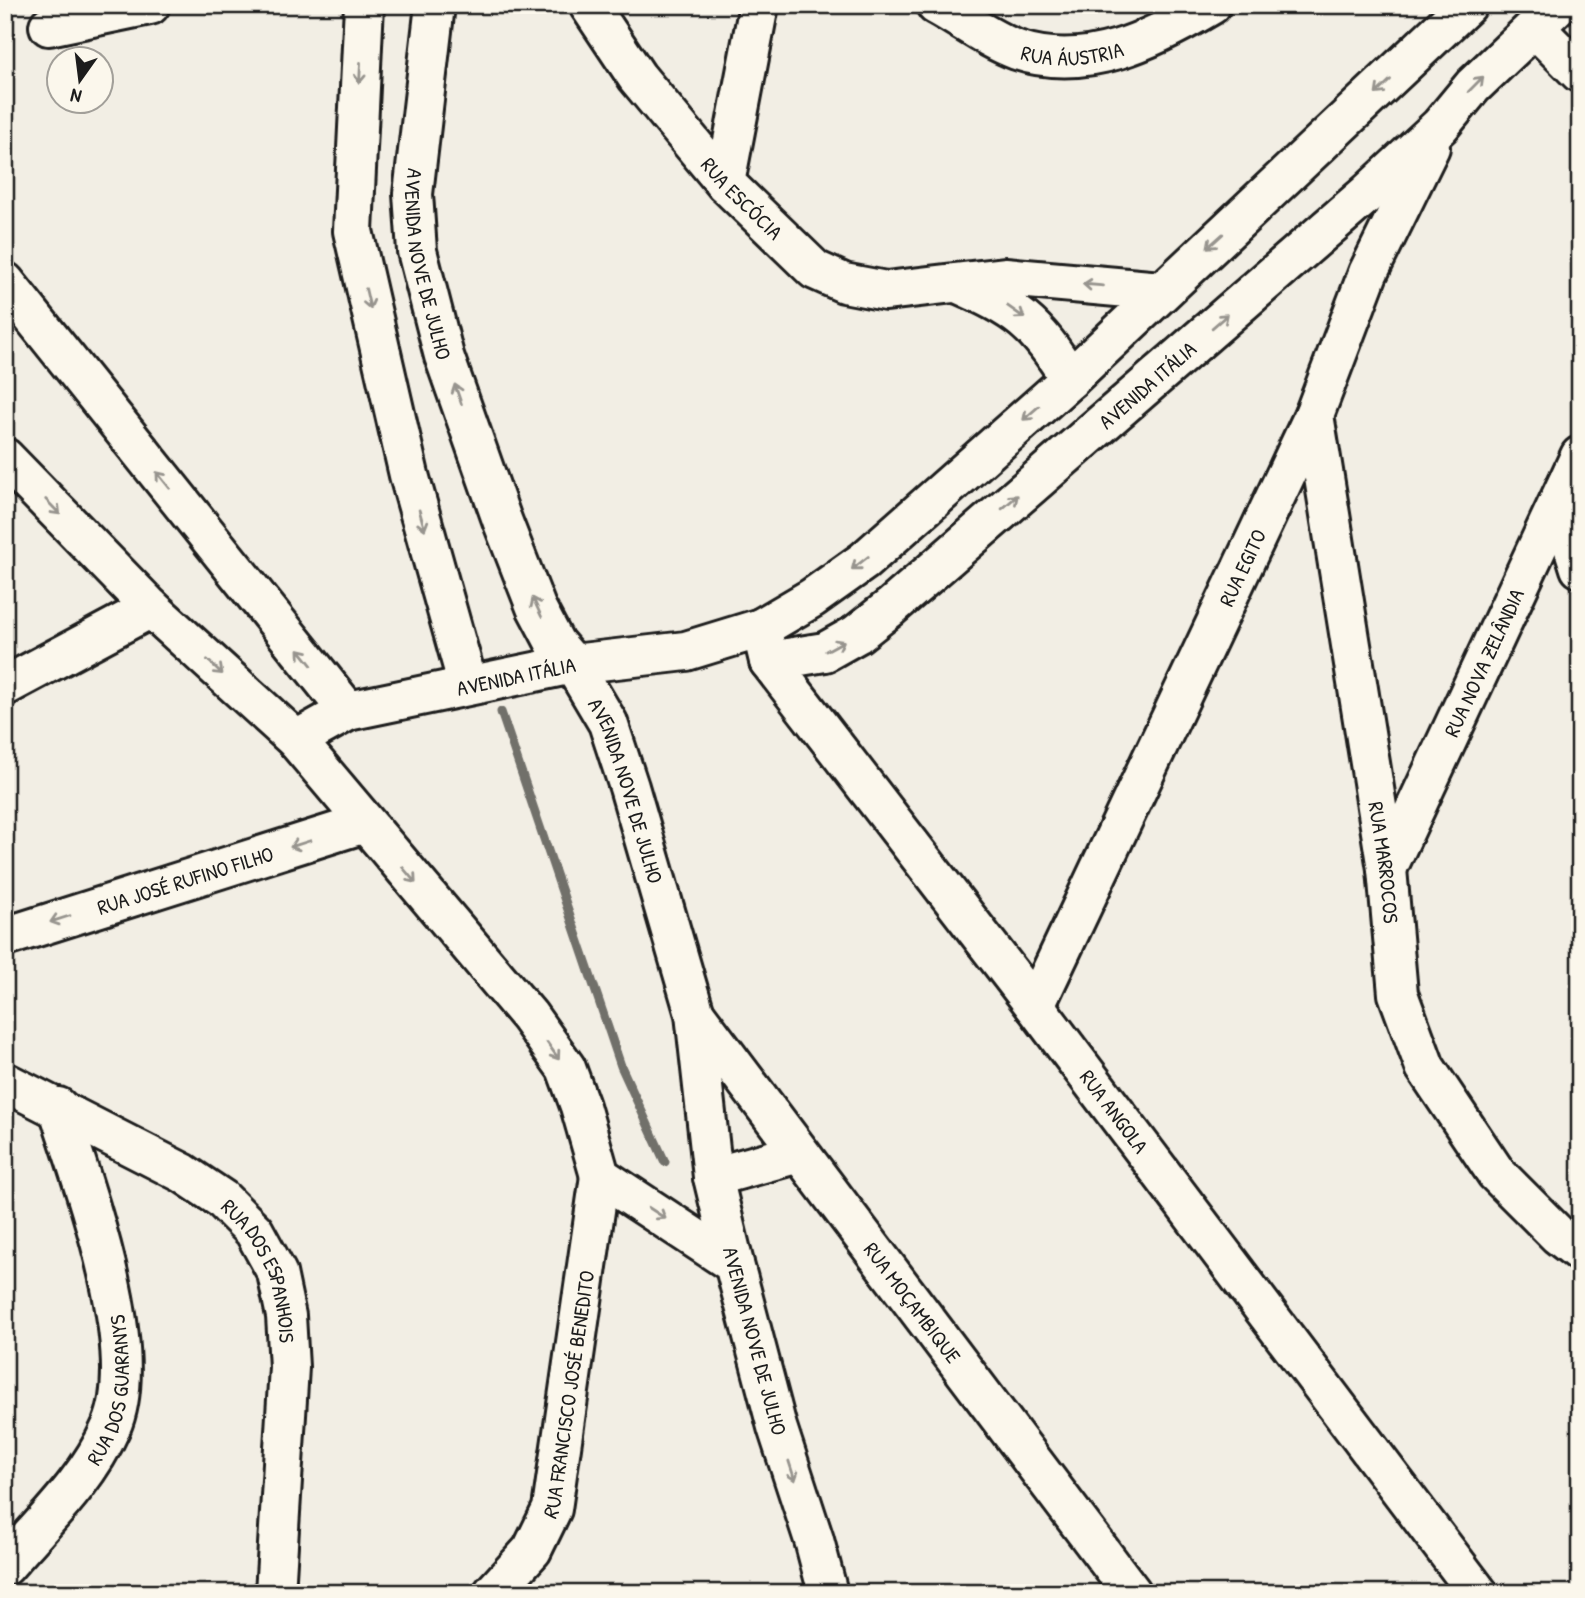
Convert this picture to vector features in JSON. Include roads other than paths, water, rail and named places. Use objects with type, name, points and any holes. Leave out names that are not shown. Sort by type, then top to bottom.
[{"type":"street","points":[[49,26],[150,5]]},
{"type":"street","points":[[364,5],[353,231],[409,475],[468,685]]},
{"type":"street","name":"AVENIDA NOVE DE JULHO","points":[[435,5],[414,181],[417,251],[444,356],[536,607],[555,643],[573,664],[608,723],[695,1014],[713,1177],[778,1427],[828,1593]]},
{"type":"street","name":"RUA ESCÓCIA","points":[[589,5],[637,76],[725,183],[815,271],[844,283],[886,291],[1005,277],[1161,291]]},
{"type":"street","points":[[725,183],[760,5]]},
{"type":"street","name":"RUA ÁUSTRIA","points":[[936,5],[1016,49],[1057,58],[1102,55],[1150,38],[1211,5]]},
{"type":"street","points":[[765,644],[812,598],[863,561],[1070,379],[1161,291],[1370,99],[1466,5]]},
{"type":"street","points":[[1547,17],[1580,73]]},
{"type":"street","name":"AVENIDA ITÁLIA","points":[[296,740],[348,711],[573,664],[765,644],[825,652],[857,634],[1369,192],[1440,126],[1473,86],[1547,17]]},
{"type":"street","name":"RUA EGITO","points":[[1035,1006],[1314,415],[1368,273],[1440,126]]},
{"type":"street","points":[[5,282],[348,711]]},
{"type":"street","points":[[955,282],[1025,318],[1049,344],[1070,379]]},
{"type":"street","name":"RUA MARROCOS","points":[[1314,415],[1387,869],[1398,994],[1425,1068],[1496,1172],[1558,1235],[1580,1252]]},
{"type":"street","name":"RUA NOVA ZELÂNDIA","points":[[1387,869],[1580,456]]},
{"type":"street","points":[[5,458],[151,608],[296,740],[528,1016],[566,1068],[600,1176],[734,1264]]},
{"type":"street","points":[[1559,502],[1580,568]]},
{"type":"street","points":[[5,686],[151,608]]},
{"type":"street","name":"RUA ANGOLA","points":[[765,644],[1478,1593]]},
{"type":"street","name":"RUA JOSÉ RUFINO FILHO","points":[[5,937],[365,823]]},
{"type":"street","name":"RUA MOÇAMBIQUE","points":[[695,1014],[1132,1593]]},
{"type":"street","name":"RUA DOS ESPANHOIS","points":[[5,1082],[183,1173],[222,1199],[254,1231],[277,1273],[286,1316],[289,1367],[275,1593]]},
{"type":"street","name":"RUA DOS GUARANYS","points":[[5,1566],[88,1471],[112,1425],[123,1382],[120,1334],[92,1214],[58,1107]]},
{"type":"street","points":[[713,1177],[799,1153]]},
{"type":"street","name":"RUA FRANCISCO JOSÉ BENEDITO","points":[[493,1593],[532,1550],[552,1509],[600,1176]]},
{"type":"waterway","points":[[501,712],[621,1066],[665,1162]]}]
